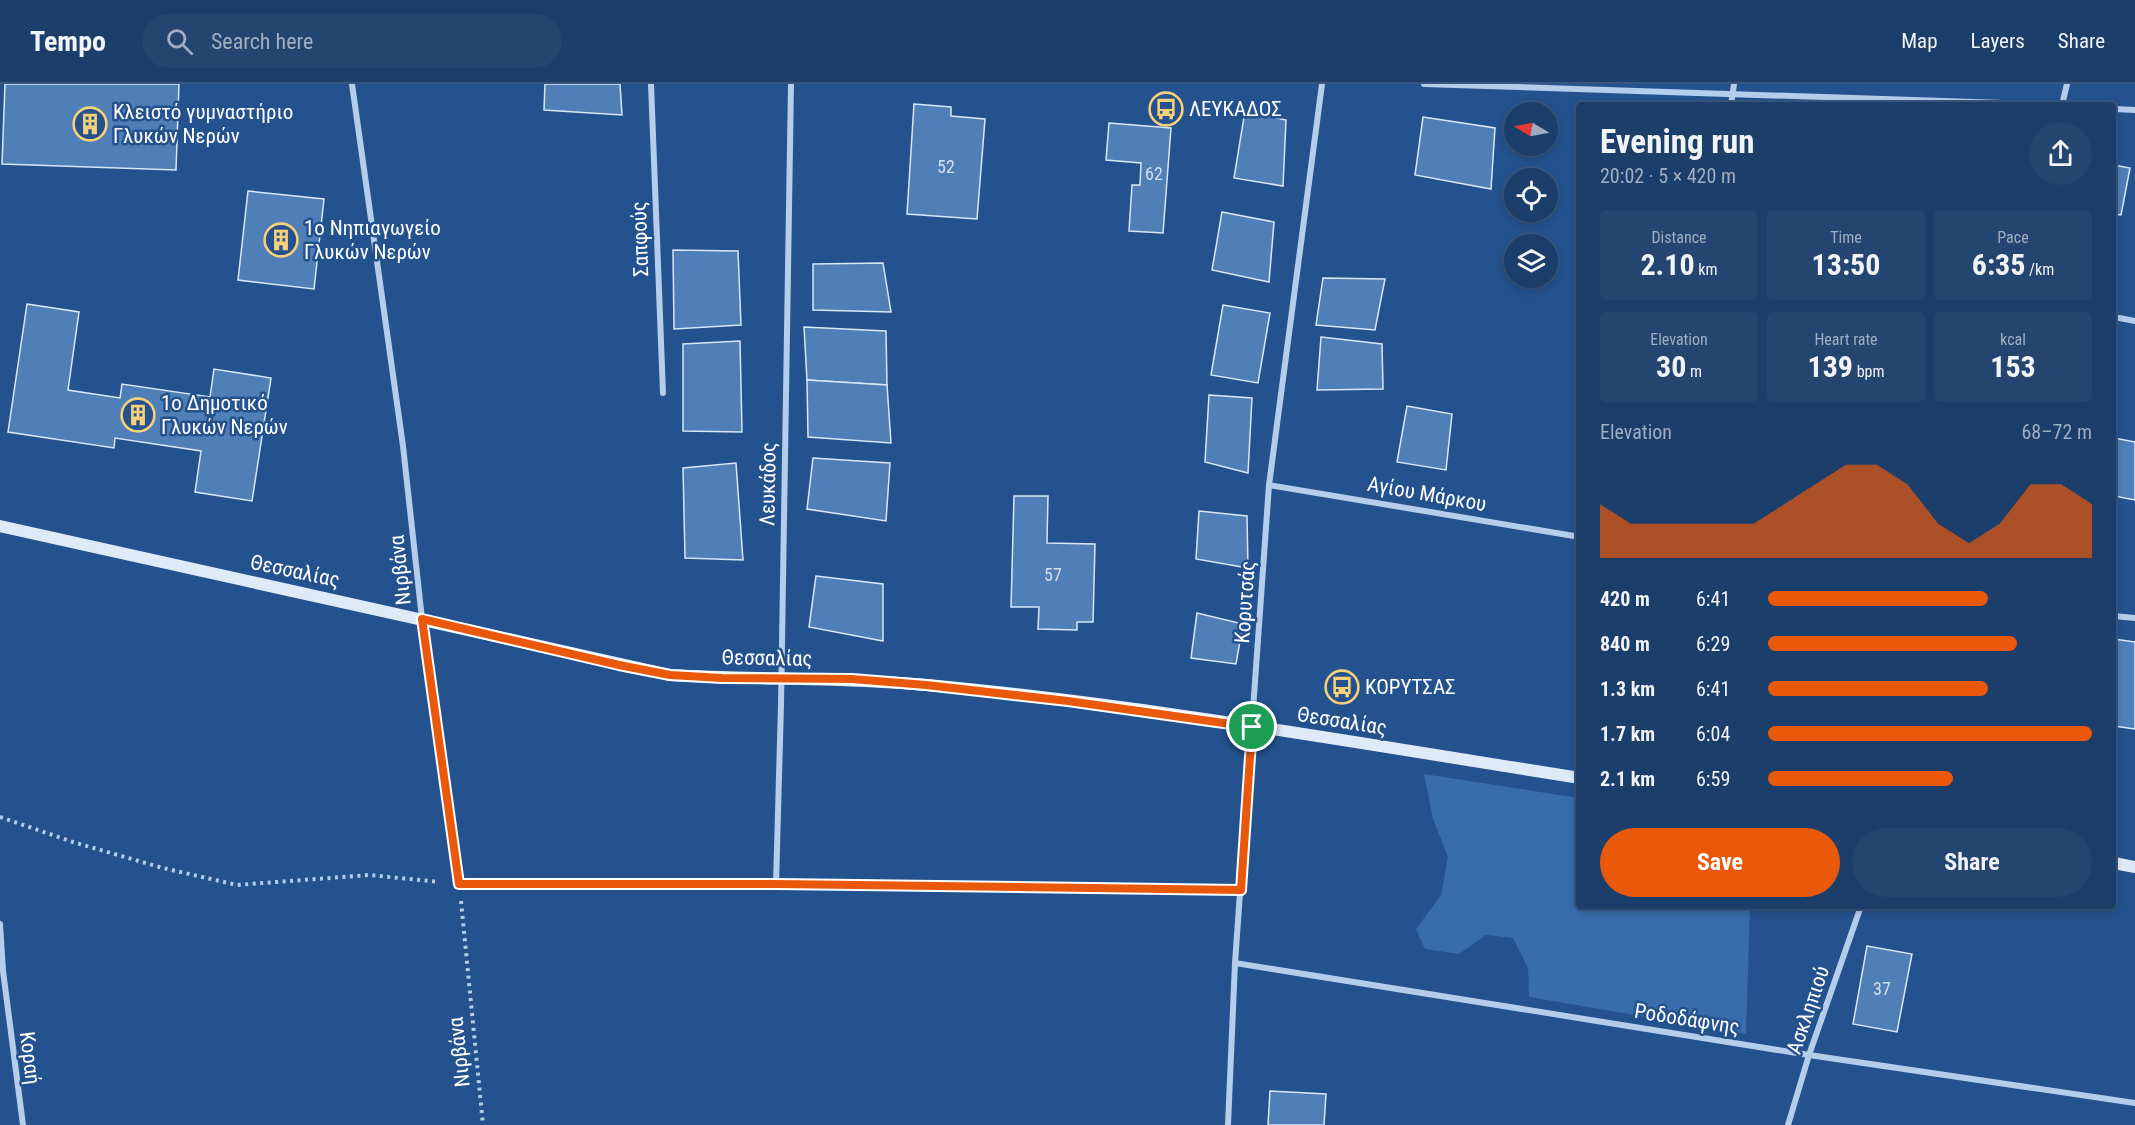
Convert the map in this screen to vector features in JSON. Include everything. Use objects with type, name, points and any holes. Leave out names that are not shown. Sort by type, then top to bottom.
[{"type":"street","name":"Νιρβάνα","points":[[351,84],[403,446],[422,619],[459,884]]},
{"type":"street","name":"Σαπφούς","points":[[651,84],[663,393]]},
{"type":"street","name":"Λευκάδος","points":[[776,884],[791,84]]},
{"type":"street","name":"Κορυτσάς","points":[[1228,1125],[1235,963],[1269,485],[1322,84]]},
{"type":"street","points":[[1424,84],[1964,102]]},
{"type":"street","points":[[1731,102],[1734,84]]},
{"type":"street","points":[[2064,102],[2067,84]]},
{"type":"street","points":[[2116,109],[2135,110]]},
{"type":"street","points":[[2116,317],[2135,321]]},
{"type":"street","name":"Αγίου Μάρκου","points":[[1269,485],[1576,536]]},
{"type":"street","name":"Θεσσαλίας","points":[[0,526],[670,675],[722,678],[852,679],[998,692],[1252,727],[1576,777]]},
{"type":"street","points":[[2116,616],[2135,618]]},
{"type":"street","points":[[2116,863],[2135,867]]},
{"type":"street","points":[[459,884],[776,884],[1241,890]]},
{"type":"street","name":"Ασκληπιού","points":[[1788,1125],[1809,1056],[1860,909]]},
{"type":"street","name":"Κοραή","points":[[0,924],[3,971],[23,1125]]},
{"type":"street","name":"Ροδοδάφνης","points":[[1235,963],[1809,1056],[2135,1103]]},
{"type":"path","points":[[0,817],[73,842],[163,868],[237,885],[369,874],[459,884]]},
{"type":"path","name":"Νιρβάνα","points":[[459,884],[483,1125]]},
{"type":"shaded area","points":[[1424,774],[1576,798],[1576,909],[1750,909],[1746,1034],[1529,997],[1528,968],[1513,938],[1486,935],[1459,954],[1425,949],[1416,929],[1441,895],[1448,857],[1433,819]]},
{"type":"building","name":"Κλειστό γυμναστήριο Γλυκών Νερών","points":[[5,84],[179,84],[176,170],[2,164]]},
{"type":"building","points":[[545,84],[620,84],[622,115],[544,110]]},
{"type":"building","points":[[914,104],[951,107],[951,116],[985,119],[977,219],[907,214]]},
{"type":"building","points":[[1245,111],[1286,120],[1283,186],[1234,178]]},
{"type":"building","points":[[1423,117],[1495,128],[1491,189],[1415,175]]},
{"type":"building","points":[[1109,123],[1171,128],[1163,233],[1129,231],[1132,185],[1140,185],[1141,163],[1106,160]]},
{"type":"building","points":[[2116,165],[2130,168],[2121,215],[2116,214]]},
{"type":"building","name":"1ο Νηπιαγωγείο Γλυκών Νερών","points":[[248,191],[324,199],[314,289],[238,280]]},
{"type":"building","points":[[1222,212],[1274,222],[1269,282],[1212,270]]},
{"type":"building","points":[[673,250],[738,251],[741,325],[674,329]]},
{"type":"building","points":[[883,263],[891,312],[813,310],[813,264]]},
{"type":"building","points":[[1323,278],[1385,279],[1375,330],[1316,325]]},
{"type":"building","name":"1ο Δημοτικό Γλυκών Νερών","points":[[27,304],[79,312],[68,390],[120,398],[122,384],[210,397],[214,369],[271,378],[252,501],[195,492],[201,451],[115,438],[114,448],[8,432]]},
{"type":"building","points":[[1223,305],[1270,313],[1258,383],[1211,375]]},
{"type":"building","points":[[804,327],[886,331],[887,385],[807,380]]},
{"type":"building","points":[[1321,337],[1382,344],[1383,389],[1317,390]]},
{"type":"building","points":[[740,341],[742,432],[683,431],[683,344]]},
{"type":"building","points":[[807,380],[887,385],[891,443],[808,437]]},
{"type":"building","points":[[1209,395],[1252,398],[1248,473],[1205,462]]},
{"type":"building","points":[[1407,406],[1452,414],[1446,470],[1397,462]]},
{"type":"building","points":[[2116,438],[2135,442],[2135,500],[2116,496]]},
{"type":"building","points":[[813,458],[890,463],[886,521],[807,509]]},
{"type":"building","points":[[736,463],[743,560],[685,558],[683,468]]},
{"type":"building","points":[[1014,496],[1048,496],[1047,543],[1095,544],[1093,622],[1077,622],[1077,630],[1038,629],[1039,607],[1011,607]]},
{"type":"building","points":[[1199,511],[1247,516],[1248,568],[1196,559]]},
{"type":"building","points":[[816,576],[883,584],[883,641],[809,627]]},
{"type":"building","points":[[1197,613],[1243,624],[1236,664],[1191,658]]},
{"type":"building","points":[[2116,639],[2135,642],[2135,729],[2116,726]]},
{"type":"building","points":[[1867,946],[1912,954],[1897,1032],[1853,1024]]},
{"type":"building","points":[[1270,1091],[1326,1094],[1324,1125],[1268,1125]]},
{"type":"place","name":"ΛΕΥΚΑΔΟΣ","points":[[1166,109]]},
{"type":"place","name":"Κλειστό γυμναστήριο Γλυκών Νερών","points":[[90,124]]},
{"type":"place","name":"1ο Νηπιαγωγείο Γλυκών Νερών","points":[[281,240]]},
{"type":"place","name":"1ο Δημοτικό Γλυκών Νερών","points":[[138,415]]},
{"type":"place","name":"ΚΟΡΥΤΣΑΣ","points":[[1342,687]]},
{"type":"route","points":[[422,619],[670,675],[722,678],[852,679],[926,685],[1068,701],[1252,727],[1241,890],[776,884],[459,884],[422,619]]}]
